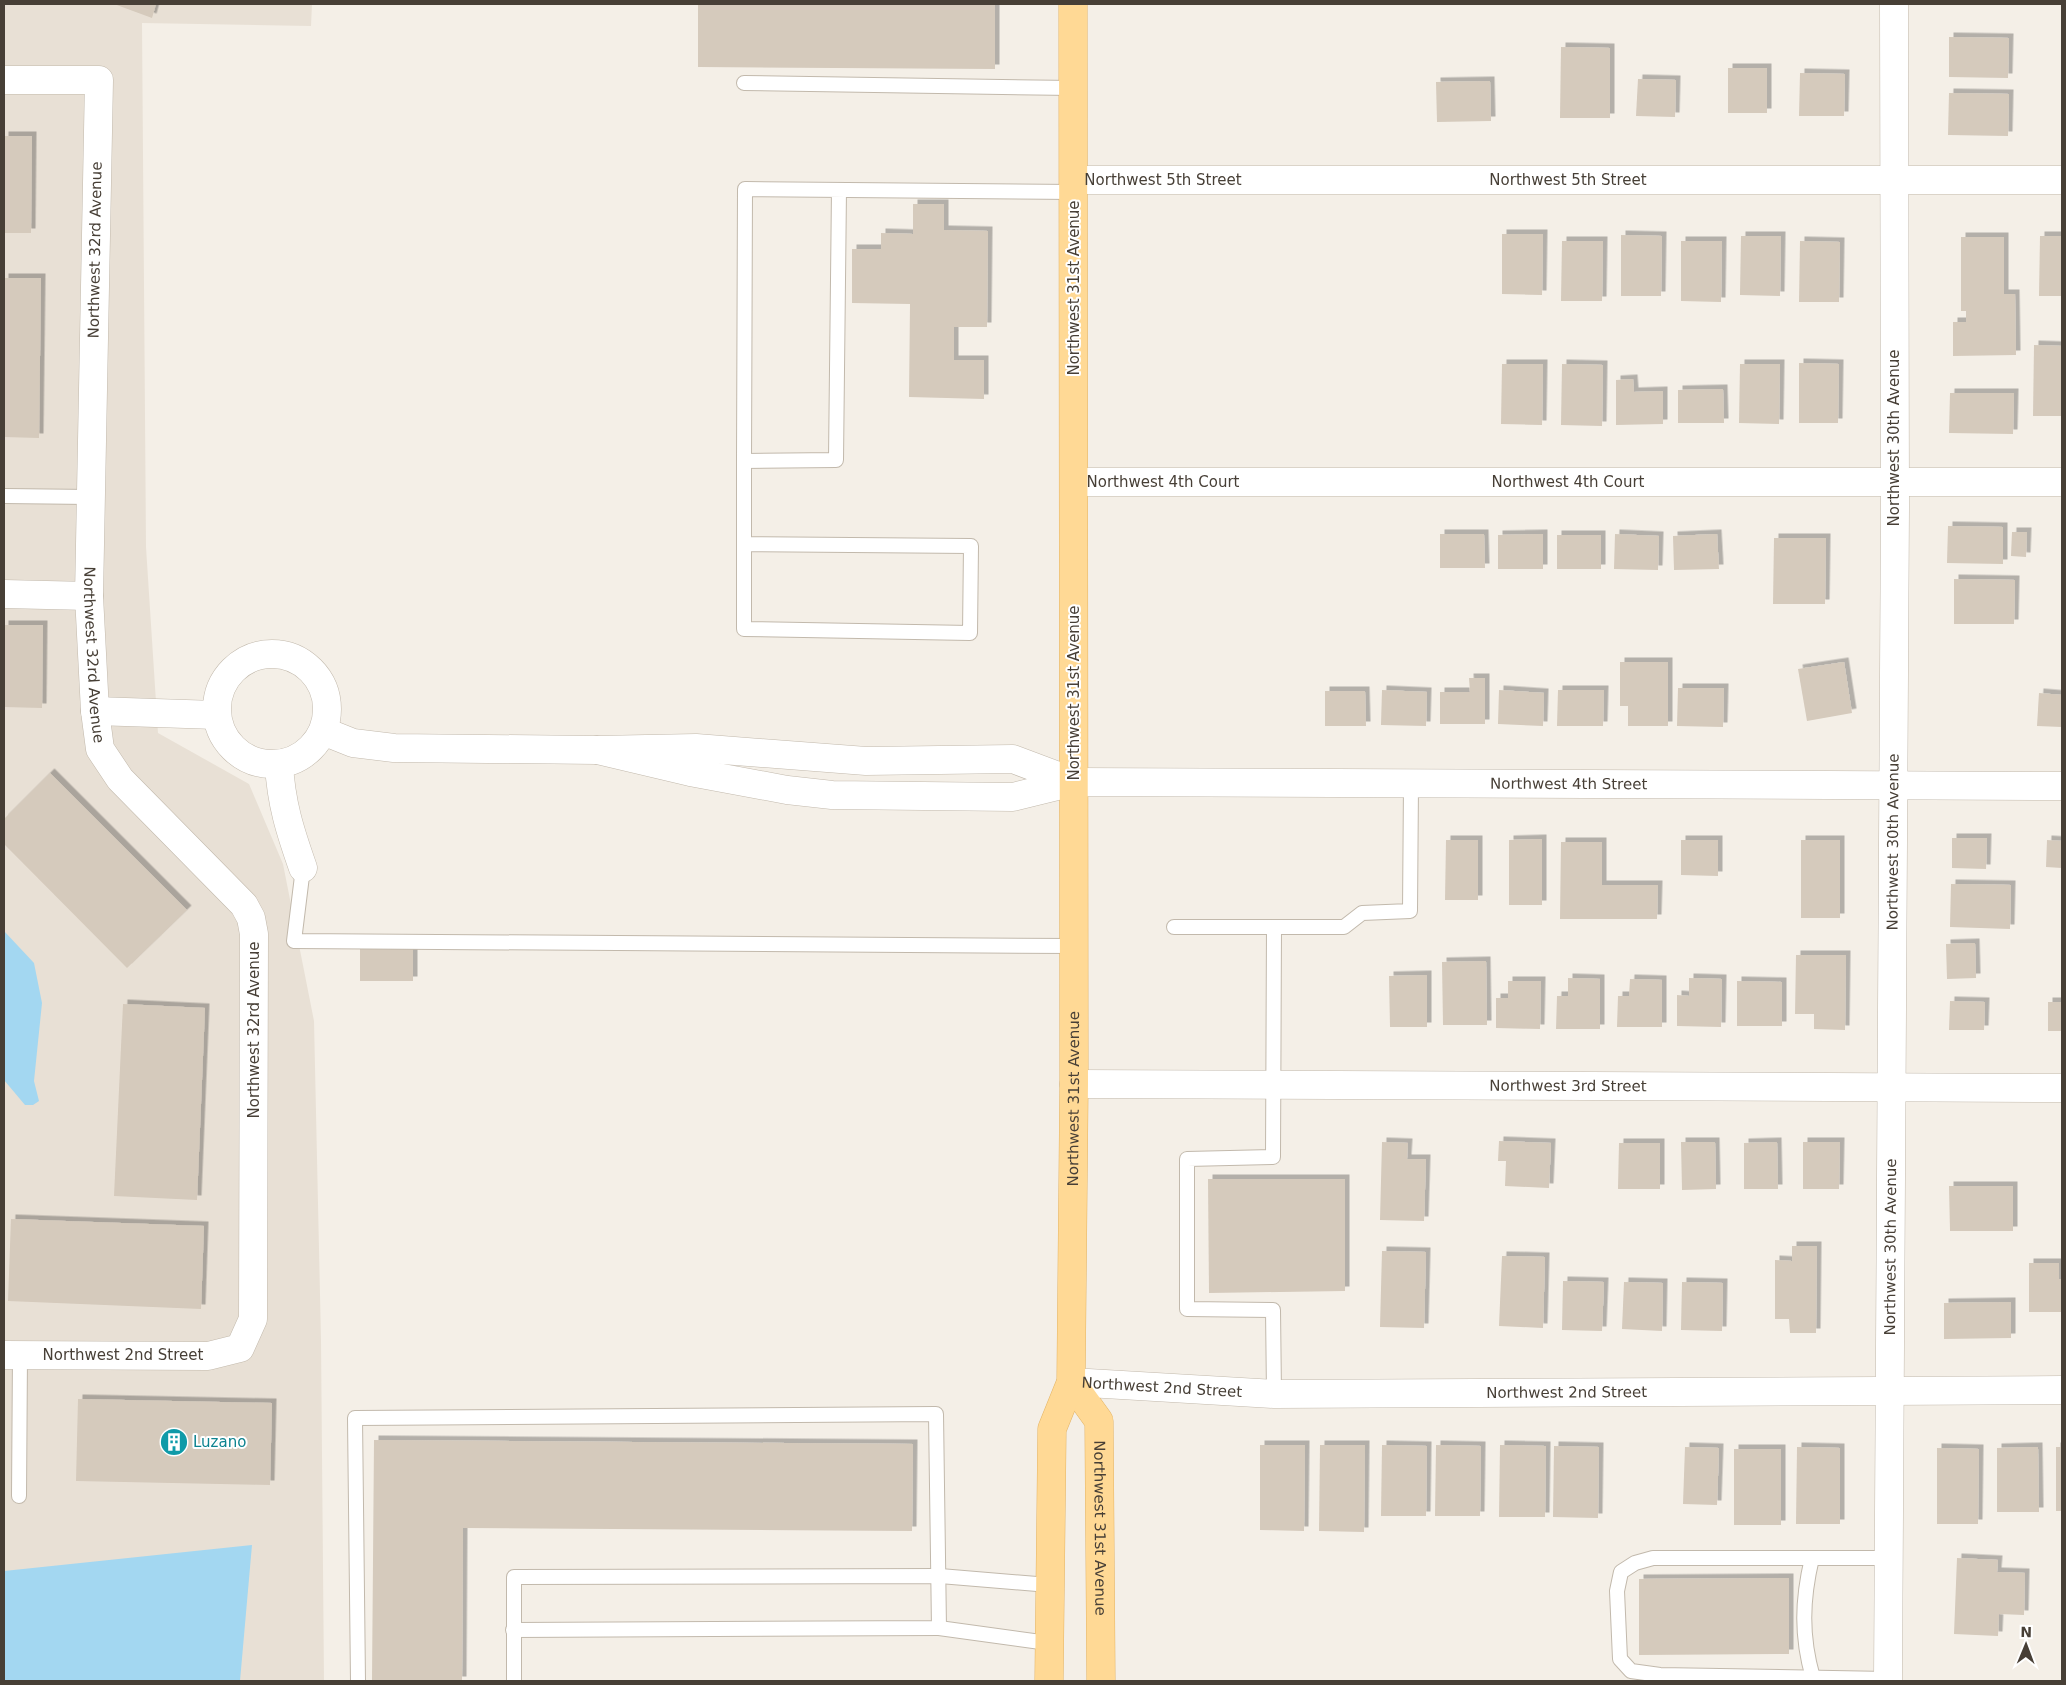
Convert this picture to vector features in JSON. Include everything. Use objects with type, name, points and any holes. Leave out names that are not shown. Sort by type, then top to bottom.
[{"type":"main road","name":"Northwest 31st Avenue","points":[[1049,1681],[1048,1585],[1052,1429],[1072,1382],[1074,1084],[1074,4]]},
{"type":"main road","name":"Northwest 31st Avenue","points":[[1072,1382],[1099,1421],[1101,1681]]},
{"type":"street","name":"Northwest 30th Avenue","points":[[1888,1680],[1895,482],[1894,4]]},
{"type":"street","name":"Northwest 32rd Avenue","points":[[4,80],[98,80],[89,596],[95,711],[100,749],[120,779],[244,905],[251,918],[254,934],[253,1319],[240,1348]]},
{"type":"street","name":"Northwest 5th Street","points":[[1074,186],[2062,180]]},
{"type":"street","name":"Northwest 4th Court","points":[[1074,482],[2062,482]]},
{"type":"street","points":[[4,594],[89,596]]},
{"type":"street","points":[[268,654],[287,655],[304,663],[318,677],[326,694],[328,713],[323,731],[313,747],[298,758],[279,764],[260,763],[244,757],[231,746],[221,732],[216,715],[217,698],[223,682],[234,668],[250,658],[268,654]]},
{"type":"street","points":[[95,711],[216,715]]},
{"type":"street","points":[[323,731],[353,743],[374,747],[597,750],[696,748],[866,761],[1013,760],[1074,782]]},
{"type":"street","points":[[597,750],[699,774],[787,790],[832,795],[1013,797],[1074,782]]},
{"type":"street","points":[[279,764],[285,816],[303,868]]},
{"type":"street","name":"Northwest 4th Street","points":[[1074,782],[2062,786]]},
{"type":"street","name":"Northwest 3rd Street","points":[[1074,1084],[2062,1088]]},
{"type":"street","name":"Northwest 2nd Street","points":[[12,1355],[208,1356],[240,1348]]},
{"type":"street","name":"Northwest 2nd Street","points":[[1072,1382],[1274,1394],[2062,1390]]},
{"type":"lane","points":[[744,83],[1074,88]]},
{"type":"lane","points":[[744,544],[971,546],[970,633],[744,630],[744,544],[744,461],[745,189],[839,190],[1074,186]]},
{"type":"lane","points":[[744,461],[836,460],[839,190]]},
{"type":"lane","points":[[4,496],[90,497]]},
{"type":"lane","points":[[1174,927],[1344,927],[1362,913],[1410,911],[1411,784]]},
{"type":"lane","points":[[303,868],[294,941],[1074,946]]},
{"type":"lane","points":[[1274,927],[1272,1085],[1274,1157],[1187,1159],[1187,1309],[1273,1310],[1274,1394]]},
{"type":"lane","points":[[12,1355],[19,1496]]},
{"type":"lane","points":[[358,1681],[355,1418],[936,1414],[940,1576],[939,1628]]},
{"type":"lane","points":[[1888,1680],[1660,1676],[1631,1671],[1620,1659],[1617,1637],[1617,1591],[1621,1572],[1635,1563],[1653,1558],[1889,1558]]},
{"type":"lane","points":[[1812,1558],[1803,1607],[1805,1650],[1814,1678]]},
{"type":"lane","points":[[514,1681],[514,1577],[940,1576],[1048,1585]]},
{"type":"lane","points":[[513,1630],[939,1628],[1048,1643]]},
{"type":"shaded area","points":[[4,4],[312,4],[311,26],[142,23],[146,547],[158,733],[249,784],[283,864],[314,1021],[321,1340],[324,1681],[4,1681]]},
{"type":"water","points":[[4,931],[34,963],[42,1003],[34,1081],[39,1101],[33,1105],[25,1105],[4,1080]]},
{"type":"water","points":[[252,1545],[240,1681],[4,1681],[4,1571]]},
{"type":"building","points":[[114,4],[156,4],[152,18]]},
{"type":"building","points":[[698,4],[995,4],[995,69],[698,67]]},
{"type":"building","points":[[1949,37],[2009,38],[2008,78],[1949,77]]},
{"type":"building","points":[[1561,47],[1610,48],[1610,118],[1560,118]]},
{"type":"building","points":[[1728,68],[1767,68],[1767,113],[1728,113]]},
{"type":"building","points":[[1800,73],[1845,74],[1844,116],[1799,116]]},
{"type":"building","points":[[1638,79],[1676,80],[1675,117],[1636,116]]},
{"type":"building","points":[[1490,81],[1491,121],[1437,122],[1436,82]]},
{"type":"building","points":[[1949,93],[2009,94],[2008,136],[1948,135]]},
{"type":"building","points":[[4,136],[32,136],[31,233],[4,233]]},
{"type":"building","points":[[913,204],[944,204],[944,230],[988,231],[987,327],[954,327],[954,360],[984,360],[984,399],[909,397],[910,304],[852,303],[852,249],[881,249],[881,233],[913,234]]},
{"type":"building","points":[[1502,234],[1543,234],[1542,295],[1502,294]]},
{"type":"building","points":[[1621,235],[1662,236],[1661,296],[1621,296]]},
{"type":"building","points":[[1741,236],[1781,236],[1780,296],[1740,295]]},
{"type":"building","points":[[2040,236],[2062,236],[2062,296],[2039,296]]},
{"type":"building","points":[[1961,237],[2004,237],[2004,294],[2015,294],[2016,355],[1953,356],[1953,322],[1966,322],[1966,311],[1961,311]]},
{"type":"building","points":[[1562,241],[1603,241],[1602,301],[1561,301]]},
{"type":"building","points":[[1681,241],[1722,241],[1721,302],[1681,301]]},
{"type":"building","points":[[1800,241],[1840,242],[1839,302],[1799,302]]},
{"type":"building","points":[[4,278],[41,278],[39,438],[4,437]]},
{"type":"building","points":[[2034,345],[2062,346],[2062,416],[2033,416]]},
{"type":"building","points":[[1799,363],[1839,364],[1838,423],[1799,423]]},
{"type":"building","points":[[1502,364],[1543,364],[1542,425],[1501,424]]},
{"type":"building","points":[[1562,364],[1603,365],[1602,426],[1561,425]]},
{"type":"building","points":[[1740,364],[1780,364],[1779,424],[1739,423]]},
{"type":"building","points":[[1633,379],[1634,392],[1663,391],[1663,424],[1616,425],[1616,380]]},
{"type":"building","points":[[1723,389],[1724,423],[1678,423],[1678,390]]},
{"type":"building","points":[[1950,393],[2014,393],[2013,434],[1949,433]]},
{"type":"building","points":[[1948,526],[2003,527],[2003,564],[1947,563]]},
{"type":"building","points":[[2012,532],[2027,532],[2026,557],[2011,556]]},
{"type":"building","points":[[1440,534],[1484,534],[1485,568],[1440,568]]},
{"type":"building","points":[[1543,534],[1543,569],[1498,569],[1498,535]]},
{"type":"building","points":[[1615,534],[1659,536],[1658,570],[1614,569]]},
{"type":"building","points":[[1717,534],[1719,569],[1674,570],[1673,536]]},
{"type":"building","points":[[1557,535],[1601,535],[1601,569],[1557,569]]},
{"type":"building","points":[[1774,538],[1826,538],[1825,604],[1773,604]]},
{"type":"building","points":[[1954,579],[2015,580],[2014,624],[1954,624]]},
{"type":"building","points":[[4,625],[43,625],[42,708],[4,707]]},
{"type":"building","points":[[1620,662],[1668,662],[1668,726],[1628,726],[1628,706],[1620,706]]},
{"type":"building","points":[[1844,662],[1852,713],[1807,721],[1798,669]]},
{"type":"building","points":[[1469,678],[1485,678],[1485,724],[1440,724],[1440,692],[1470,692]]},
{"type":"building","points":[[1678,688],[1724,688],[1723,727],[1677,726]]},
{"type":"building","points":[[1382,690],[1427,692],[1426,726],[1381,725]]},
{"type":"building","points":[[1499,690],[1544,693],[1543,726],[1498,724]]},
{"type":"building","points":[[1558,690],[1604,690],[1603,726],[1557,726]]},
{"type":"building","points":[[1325,691],[1365,691],[1366,726],[1325,726]]},
{"type":"building","points":[[2039,693],[2062,695],[2062,727],[2037,726]]},
{"type":"building","points":[[50,773],[187,910],[127,968],[4,844],[4,819]]},
{"type":"building","points":[[1952,838],[1987,838],[1986,869],[1952,868]]},
{"type":"building","points":[[1542,839],[1542,905],[1509,905],[1509,840]]},
{"type":"building","points":[[1446,840],[1478,840],[1478,900],[1445,900]]},
{"type":"building","points":[[1681,840],[1718,840],[1718,876],[1681,875]]},
{"type":"building","points":[[1801,840],[1840,840],[1840,918],[1801,918]]},
{"type":"building","points":[[2047,840],[2062,841],[2062,868],[2046,867]]},
{"type":"building","points":[[1561,842],[1602,842],[1602,885],[1658,885],[1657,919],[1560,919]]},
{"type":"building","points":[[1951,884],[2011,885],[2010,929],[1950,927]]},
{"type":"building","points":[[1975,943],[1976,978],[1947,979],[1946,944]]},
{"type":"building","points":[[360,948],[413,948],[413,981],[360,981]]},
{"type":"building","points":[[1796,955],[1846,955],[1845,1030],[1814,1029],[1814,1014],[1795,1014]]},
{"type":"building","points":[[1486,961],[1487,1025],[1443,1025],[1442,962]]},
{"type":"building","points":[[1427,975],[1427,1027],[1390,1027],[1389,976]]},
{"type":"building","points":[[1568,978],[1600,979],[1600,1029],[1556,1029],[1557,996],[1568,996]]},
{"type":"building","points":[[1689,978],[1722,979],[1721,1027],[1677,1026],[1677,995],[1689,996]]},
{"type":"building","points":[[1630,979],[1662,980],[1662,1027],[1617,1027],[1618,996],[1629,996]]},
{"type":"building","points":[[1508,981],[1541,981],[1540,1029],[1496,1028],[1496,998],[1508,998]]},
{"type":"building","points":[[1737,981],[1782,982],[1782,1026],[1737,1026]]},
{"type":"building","points":[[1950,1001],[1985,1002],[1984,1030],[1949,1030]]},
{"type":"building","points":[[2048,1002],[2062,1002],[2062,1031],[2048,1031]]},
{"type":"building","points":[[123,1004],[205,1008],[197,1200],[114,1196]]},
{"type":"building","points":[[1499,1141],[1551,1143],[1549,1188],[1505,1186],[1506,1161],[1498,1161]]},
{"type":"building","points":[[1382,1142],[1408,1143],[1407,1159],[1426,1159],[1424,1221],[1380,1220]]},
{"type":"building","points":[[1681,1142],[1715,1142],[1716,1189],[1682,1190]]},
{"type":"building","points":[[1777,1142],[1778,1189],[1744,1189],[1744,1143]]},
{"type":"building","points":[[1803,1142],[1840,1142],[1839,1189],[1803,1189]]},
{"type":"building","points":[[1619,1143],[1660,1143],[1660,1189],[1618,1189]]},
{"type":"building","points":[[1208,1179],[1345,1179],[1345,1291],[1209,1293]]},
{"type":"building","points":[[1949,1186],[2013,1186],[2013,1231],[1950,1231]]},
{"type":"building","points":[[11,1219],[204,1226],[201,1309],[8,1301]]},
{"type":"building","points":[[1792,1246],[1817,1246],[1816,1333],[1790,1333],[1789,1319],[1775,1319],[1775,1260],[1792,1261]]},
{"type":"building","points":[[1382,1251],[1426,1252],[1424,1328],[1380,1327]]},
{"type":"building","points":[[1502,1256],[1545,1257],[1543,1328],[1499,1326]]},
{"type":"building","points":[[2029,1263],[2059,1263],[2059,1279],[2062,1279],[2062,1312],[2029,1312]]},
{"type":"building","points":[[1563,1281],[1604,1282],[1602,1331],[1562,1330]]},
{"type":"building","points":[[1624,1282],[1663,1283],[1662,1331],[1622,1329]]},
{"type":"building","points":[[1682,1282],[1723,1283],[1722,1331],[1681,1330]]},
{"type":"building","points":[[2011,1302],[2011,1338],[1944,1339],[1944,1303]]},
{"type":"building","name":"Luzano","points":[[78,1399],[272,1403],[270,1485],[76,1481]]},
{"type":"building","points":[[374,1440],[913,1444],[912,1531],[463,1528],[462,1681],[372,1681]]},
{"type":"building","points":[[1260,1445],[1305,1445],[1304,1531],[1260,1530]]},
{"type":"building","points":[[1320,1445],[1365,1445],[1364,1532],[1319,1531]]},
{"type":"building","points":[[1382,1445],[1427,1446],[1426,1516],[1381,1516]]},
{"type":"building","points":[[1436,1445],[1481,1446],[1480,1516],[1435,1516]]},
{"type":"building","points":[[1500,1445],[1546,1446],[1545,1517],[1499,1517]]},
{"type":"building","points":[[1554,1446],[1599,1447],[1598,1518],[1553,1517]]},
{"type":"building","points":[[1685,1447],[1719,1448],[1717,1505],[1683,1504]]},
{"type":"building","points":[[1797,1447],[1840,1448],[1840,1524],[1796,1524]]},
{"type":"building","points":[[2038,1447],[2039,1512],[1997,1512],[1997,1448]]},
{"type":"building","points":[[2056,1447],[2062,1447],[2062,1511],[2056,1511]]},
{"type":"building","points":[[1937,1448],[1979,1449],[1978,1524],[1937,1524]]},
{"type":"building","points":[[1734,1449],[1781,1449],[1781,1525],[1734,1525]]},
{"type":"building","points":[[1957,1558],[1998,1560],[1997,1572],[2025,1573],[2024,1615],[1999,1614],[1998,1636],[1954,1634]]},
{"type":"building","points":[[1789,1578],[1789,1654],[1639,1655],[1639,1579]]},
{"type":"place","name":"Luzano","points":[[174,1442]]}]
